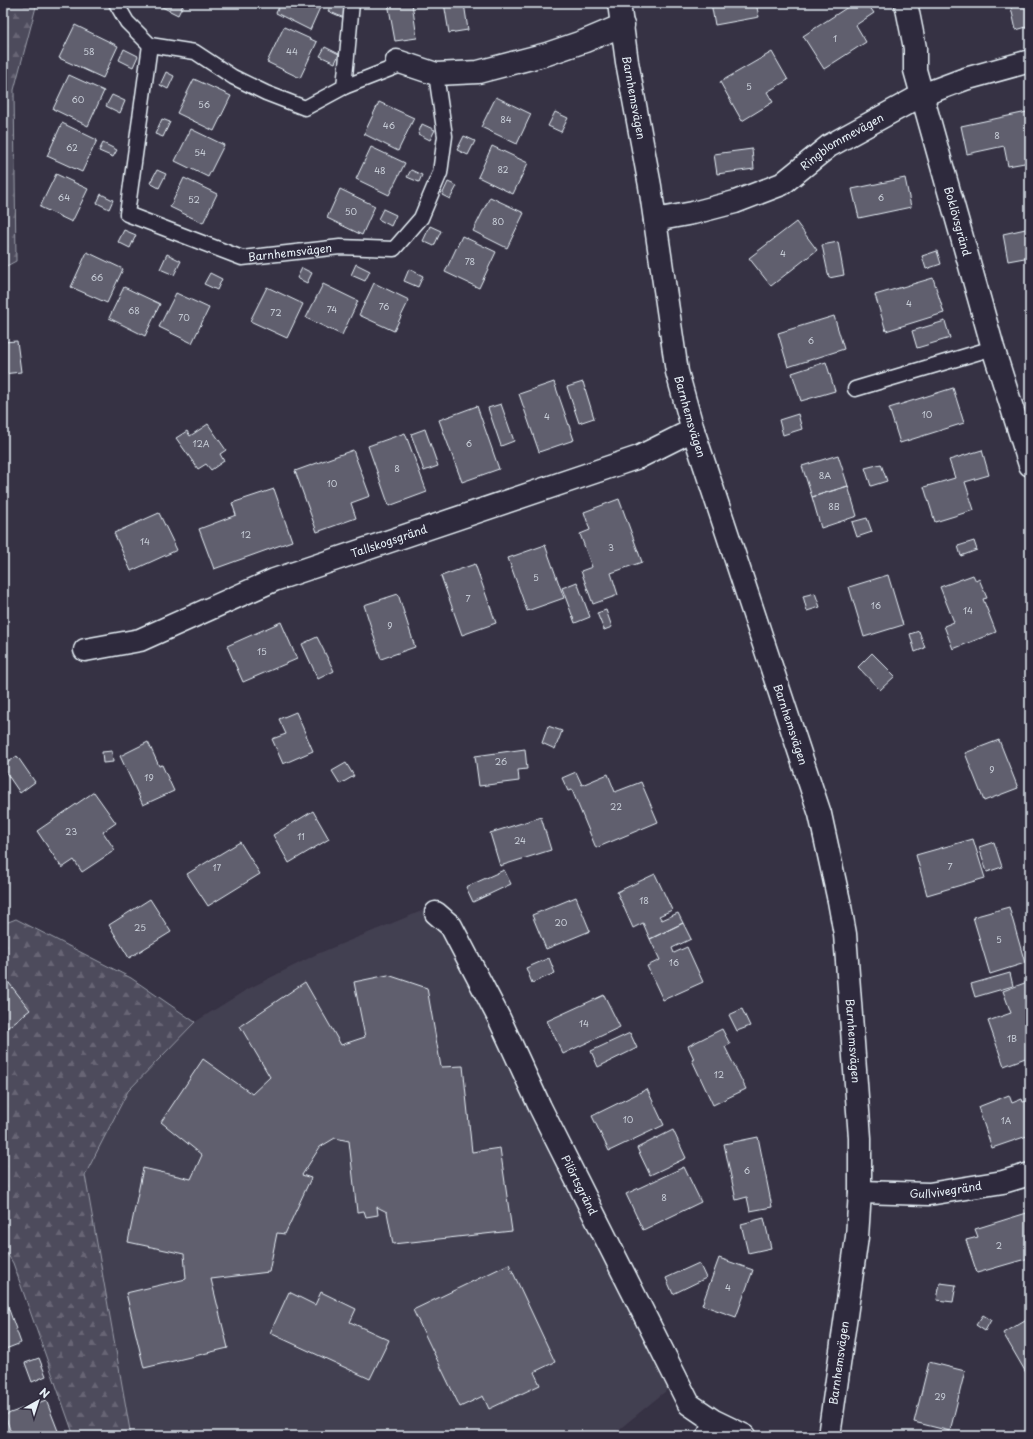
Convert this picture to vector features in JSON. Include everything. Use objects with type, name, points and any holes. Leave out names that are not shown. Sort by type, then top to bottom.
[{"type":"street","name":"Barnhemsvägen","points":[[619,3],[627,62],[650,186],[677,372],[693,430],[820,814],[840,901],[845,934],[860,1138],[860,1192],[857,1237],[829,1436]]},
{"type":"street","name":"Boklövsgränd","points":[[906,3],[915,48],[915,70],[993,348],[1030,465]]},
{"type":"street","points":[[400,63],[436,74],[478,72],[546,54],[586,41],[623,25]]},
{"type":"street","name":"Ringblommevägen","points":[[655,220],[693,213],[735,202],[782,184],[829,146],[922,94],[965,79],[1030,61]]},
{"type":"street","name":"Tallskogsgränd","points":[[85,650],[140,640],[274,580],[639,457],[693,430]]},
{"type":"street","name":"Pilörtsgränd","points":[[436,913],[451,926],[499,1018],[540,1107],[689,1404],[709,1428],[745,1436]]},
{"type":"street","name":"Gullvivegränd","points":[[860,1192],[929,1194],[1003,1182],[1030,1174]]},
{"type":"lane","points":[[116,3],[127,22],[150,45],[195,52],[233,77],[266,93],[305,108],[344,87],[400,63]]},
{"type":"lane","points":[[344,87],[352,3]]},
{"type":"lane","name":"Barnhemsvägen","points":[[150,45],[127,214],[242,258],[340,247],[394,249],[420,218],[440,173],[445,136],[436,74]]},
{"type":"lane","points":[[855,389],[993,348]]},
{"type":"shaded area","points":[[429,908],[678,1381],[611,1436],[131,1436],[85,1175],[128,1091],[195,1022],[246,990],[317,954]]},
{"type":"green space","points":[[3,3],[37,3],[14,90],[16,261],[3,268]]},
{"type":"green space","points":[[16,919],[131,978],[195,1022],[128,1091],[85,1175],[131,1436],[74,1436],[13,1263],[3,1247],[3,924]]},
{"type":"building","points":[[154,3],[184,3],[178,15]]},
{"type":"building","points":[[281,3],[322,3],[310,30],[276,13]]},
{"type":"building","points":[[332,3],[336,3],[348,9],[344,18],[328,11]]},
{"type":"building","points":[[388,3],[412,3],[417,38],[395,41]]},
{"type":"building","points":[[444,3],[464,3],[468,30],[449,33]]},
{"type":"building","points":[[711,3],[756,3],[759,17],[715,25]]},
{"type":"building","points":[[854,3],[867,3],[874,13],[856,25],[866,42],[824,69],[803,36]]},
{"type":"building","points":[[1010,3],[1030,3],[1030,26],[1016,30]]},
{"type":"building","points":[[75,25],[118,46],[103,78],[59,58]]},
{"type":"building","points":[[284,27],[317,42],[300,78],[267,62]]},
{"type":"building","points":[[325,47],[339,54],[335,63],[320,56]]},
{"type":"building","points":[[124,49],[138,56],[133,67],[119,60]]},
{"type":"building","points":[[772,52],[788,80],[767,92],[773,102],[742,121],[720,82]]},
{"type":"building","points":[[166,72],[174,76],[168,89],[160,85]]},
{"type":"building","points":[[69,75],[104,91],[88,126],[53,109]]},
{"type":"building","points":[[194,79],[231,96],[214,131],[177,113]]},
{"type":"building","points":[[112,95],[125,101],[120,113],[106,106]]},
{"type":"building","points":[[496,97],[531,114],[517,144],[481,127]]},
{"type":"building","points":[[379,102],[414,118],[398,151],[364,134]]},
{"type":"building","points":[[555,112],[568,118],[561,132],[548,126]]},
{"type":"building","points":[[1027,112],[1030,126],[1030,162],[1008,166],[1004,146],[967,154],[961,126]]},
{"type":"building","points":[[162,119],[170,122],[163,137],[155,134]]},
{"type":"building","points":[[62,123],[97,140],[82,172],[47,156]]},
{"type":"building","points":[[422,124],[435,130],[430,140],[418,134]]},
{"type":"building","points":[[191,129],[224,145],[208,177],[175,161]]},
{"type":"building","points":[[464,136],[475,141],[468,155],[457,150]]},
{"type":"building","points":[[103,143],[117,150],[113,157],[99,151]]},
{"type":"building","points":[[492,146],[528,163],[513,194],[478,177]]},
{"type":"building","points":[[371,147],[405,163],[389,195],[356,179]]},
{"type":"building","points":[[752,149],[754,169],[717,174],[714,154]]},
{"type":"building","points":[[157,170],[166,174],[159,188],[150,183]]},
{"type":"building","points":[[411,170],[422,175],[419,182],[407,177]]},
{"type":"building","points":[[56,174],[88,189],[72,222],[40,207]]},
{"type":"building","points":[[184,178],[217,194],[203,223],[170,207]]},
{"type":"building","points":[[905,178],[911,207],[859,218],[852,189]]},
{"type":"building","points":[[448,182],[457,186],[450,199],[442,195]]},
{"type":"building","points":[[340,189],[375,206],[362,235],[327,218]]},
{"type":"building","points":[[101,194],[113,200],[109,209],[97,203]]},
{"type":"building","points":[[490,197],[524,213],[507,248],[473,231]]},
{"type":"building","points":[[383,209],[396,215],[391,226],[378,219]]},
{"type":"building","points":[[796,222],[817,250],[771,286],[749,258]]},
{"type":"building","points":[[430,226],[441,231],[434,246],[423,241]]},
{"type":"building","points":[[1030,228],[1030,257],[1008,261],[1003,234]]},
{"type":"building","points":[[124,230],[136,235],[130,248],[118,242]]},
{"type":"building","points":[[462,236],[496,252],[479,288],[445,272]]},
{"type":"building","points":[[838,242],[844,275],[829,278],[822,245]]},
{"type":"building","points":[[937,251],[941,264],[926,269],[922,256]]},
{"type":"building","points":[[87,252],[123,269],[107,303],[71,287]]},
{"type":"building","points":[[167,254],[181,261],[174,275],[160,269]]},
{"type":"building","points":[[356,264],[370,271],[365,281],[351,275]]},
{"type":"building","points":[[302,268],[312,273],[307,283],[297,278]]},
{"type":"building","points":[[409,269],[423,276],[418,287],[404,281]]},
{"type":"building","points":[[210,273],[222,279],[217,290],[204,284]]},
{"type":"building","points":[[933,278],[944,313],[886,331],[875,295]]},
{"type":"building","points":[[374,283],[409,300],[394,331],[359,315]]},
{"type":"building","points":[[323,284],[358,301],[342,335],[306,318]]},
{"type":"building","points":[[124,287],[160,304],[145,336],[109,318]]},
{"type":"building","points":[[267,287],[303,304],[287,338],[250,321]]},
{"type":"building","points":[[176,293],[209,308],[192,343],[159,327]]},
{"type":"building","points":[[834,316],[844,349],[788,367],[778,333]]},
{"type":"building","points":[[945,321],[950,338],[917,348],[912,331]]},
{"type":"building","points":[[17,341],[21,372],[3,374],[3,342]]},
{"type":"building","points":[[826,362],[835,391],[801,401],[792,373]]},
{"type":"building","points":[[554,382],[574,440],[539,452],[519,394]]},
{"type":"building","points":[[583,382],[594,418],[579,423],[567,387]]},
{"type":"building","points":[[953,388],[964,423],[900,443],[889,408]]},
{"type":"building","points":[[501,404],[514,441],[501,446],[488,408]]},
{"type":"building","points":[[477,406],[499,469],[462,482],[439,420]]},
{"type":"building","points":[[798,414],[802,429],[783,435],[779,420]]},
{"type":"building","points":[[208,424],[226,450],[220,454],[224,461],[211,470],[206,464],[198,469],[176,438],[187,431],[190,436]]},
{"type":"building","points":[[425,429],[438,466],[424,471],[411,434]]},
{"type":"building","points":[[405,433],[427,492],[389,506],[368,446]]},
{"type":"building","points":[[353,450],[370,496],[351,503],[356,518],[317,532],[295,471]]},
{"type":"building","points":[[982,450],[989,475],[965,482],[974,510],[935,522],[924,487],[955,478],[949,460]]},
{"type":"building","points":[[838,455],[848,486],[812,497],[802,466]]},
{"type":"building","points":[[881,464],[887,481],[871,486],[865,468]]},
{"type":"building","points":[[848,486],[857,516],[821,528],[812,497]]},
{"type":"building","points":[[274,489],[292,541],[214,569],[199,529],[236,515],[232,503]]},
{"type":"building","points":[[619,499],[642,562],[611,573],[618,595],[593,604],[581,571],[592,567],[580,534],[590,530],[584,512]]},
{"type":"building","points":[[159,513],[177,550],[131,571],[114,533]]},
{"type":"building","points":[[867,518],[872,532],[857,537],[852,522]]},
{"type":"building","points":[[974,541],[977,550],[961,556],[958,546]]},
{"type":"building","points":[[545,545],[564,598],[527,611],[508,558]]},
{"type":"building","points":[[475,564],[496,623],[462,635],[441,576]]},
{"type":"building","points":[[888,575],[903,625],[864,637],[849,587]]},
{"type":"building","points":[[973,575],[976,581],[979,579],[987,598],[983,599],[996,632],[953,649],[944,626],[954,622],[940,587]]},
{"type":"building","points":[[577,582],[590,617],[575,623],[562,588]]},
{"type":"building","points":[[815,593],[820,607],[807,611],[803,596]]},
{"type":"building","points":[[398,594],[415,647],[381,659],[364,605]]},
{"type":"building","points":[[606,610],[612,627],[604,630],[597,613]]},
{"type":"building","points":[[281,622],[297,659],[243,682],[227,646]]},
{"type":"building","points":[[919,631],[925,648],[915,652],[910,634]]},
{"type":"building","points":[[317,637],[334,671],[318,679],[302,644]]},
{"type":"building","points":[[872,653],[895,676],[880,690],[858,667]]},
{"type":"building","points":[[296,712],[313,751],[283,764],[272,739],[286,734],[279,719]]},
{"type":"building","points":[[548,726],[562,731],[555,749],[542,743]]},
{"type":"building","points":[[999,740],[1018,788],[984,801],[965,753]]},
{"type":"building","points":[[148,742],[159,766],[162,765],[174,791],[143,805],[120,756]]},
{"type":"building","points":[[525,749],[527,769],[518,770],[519,781],[479,786],[475,756]]},
{"type":"building","points":[[112,751],[113,762],[103,763],[102,752]]},
{"type":"building","points":[[17,756],[35,782],[20,793],[3,768],[3,766]]},
{"type":"building","points":[[346,763],[354,776],[340,784],[332,771]]},
{"type":"building","points":[[576,772],[582,785],[608,774],[615,792],[641,782],[658,822],[596,848],[572,790],[568,791],[562,778]]},
{"type":"building","points":[[94,792],[116,823],[103,832],[115,850],[82,872],[74,860],[62,868],[37,831]]},
{"type":"building","points":[[313,811],[329,839],[289,863],[273,835]]},
{"type":"building","points":[[541,817],[551,850],[500,866],[490,833]]},
{"type":"building","points":[[973,839],[985,878],[927,895],[916,855]]},
{"type":"building","points":[[240,842],[260,874],[208,906],[187,874]]},
{"type":"building","points":[[994,842],[1002,867],[987,872],[979,847]]},
{"type":"building","points":[[504,870],[511,884],[473,902],[466,887]]},
{"type":"building","points":[[655,874],[672,910],[659,916],[662,920],[678,913],[683,923],[650,939],[643,923],[633,928],[617,892]]},
{"type":"building","points":[[576,897],[590,931],[546,949],[532,915]]},
{"type":"building","points":[[150,899],[171,932],[129,958],[109,925]]},
{"type":"building","points":[[1009,907],[1025,963],[990,974],[973,917]]},
{"type":"building","points":[[683,923],[691,939],[672,948],[674,953],[687,947],[703,982],[663,1000],[647,966],[660,960],[650,939]]},
{"type":"building","points":[[549,958],[555,973],[532,983],[526,968]]},
{"type":"building","points":[[1010,973],[1013,986],[975,997],[971,984]]},
{"type":"building","points":[[388,975],[427,988],[441,1067],[463,1066],[472,1152],[500,1148],[512,1231],[393,1244],[387,1212],[377,1207],[378,1215],[366,1217],[364,1211],[357,1212],[349,1141],[335,1138],[320,1147],[302,1175],[311,1178],[285,1234],[277,1233],[269,1272],[211,1279],[228,1348],[144,1368],[126,1293],[186,1279],[184,1254],[128,1242],[143,1168],[191,1179],[202,1155],[161,1122],[203,1059],[252,1094],[270,1077],[240,1026],[305,982],[341,1045],[365,1037],[354,982]]},
{"type":"building","points":[[1030,981],[1030,1062],[1028,1057],[1004,1066],[988,1021],[1011,1013],[1003,991]]},
{"type":"building","points":[[9,983],[30,1010],[3,1031],[3,987]]},
{"type":"building","points":[[604,995],[620,1027],[563,1054],[547,1021]]},
{"type":"building","points":[[742,1009],[750,1026],[737,1031],[729,1015]]},
{"type":"building","points":[[722,1029],[730,1044],[725,1047],[746,1089],[713,1105],[692,1060],[694,1059],[688,1046]]},
{"type":"building","points":[[630,1033],[637,1048],[598,1067],[591,1051]]},
{"type":"building","points":[[647,1089],[664,1125],[609,1151],[592,1116]]},
{"type":"building","points":[[1009,1095],[1012,1103],[1022,1099],[1023,1102],[1030,1100],[1030,1135],[992,1148],[978,1107]]},
{"type":"building","points":[[673,1130],[686,1158],[650,1175],[637,1148]]},
{"type":"building","points":[[758,1137],[772,1207],[750,1211],[747,1197],[736,1200],[724,1144]]},
{"type":"building","points":[[684,1167],[701,1202],[643,1230],[626,1194]]},
{"type":"building","points":[[1030,1212],[1030,1251],[1027,1252],[1029,1258],[977,1273],[966,1240],[978,1237],[975,1229]]},
{"type":"building","points":[[764,1218],[771,1248],[748,1253],[741,1224]]},
{"type":"building","points":[[719,1258],[753,1270],[736,1317],[702,1305]]},
{"type":"building","points":[[699,1263],[706,1278],[673,1294],[666,1278]]},
{"type":"building","points":[[509,1264],[555,1362],[534,1372],[540,1385],[489,1409],[483,1396],[460,1407],[413,1310]]},
{"type":"building","points":[[940,1283],[956,1285],[953,1302],[937,1300]]},
{"type":"building","points":[[289,1292],[315,1305],[321,1292],[356,1309],[350,1322],[389,1340],[370,1379],[270,1333]]},
{"type":"building","points":[[3,1293],[21,1343],[3,1350]]},
{"type":"building","points":[[983,1315],[991,1320],[985,1331],[976,1325]]},
{"type":"building","points":[[1030,1317],[1030,1375],[1028,1376],[1003,1333]]},
{"type":"building","points":[[39,1358],[46,1376],[32,1382],[25,1363]]},
{"type":"building","points":[[929,1362],[965,1371],[950,1431],[914,1422]]},
{"type":"building","points":[[46,1400],[60,1436],[12,1436],[5,1415]]}]
